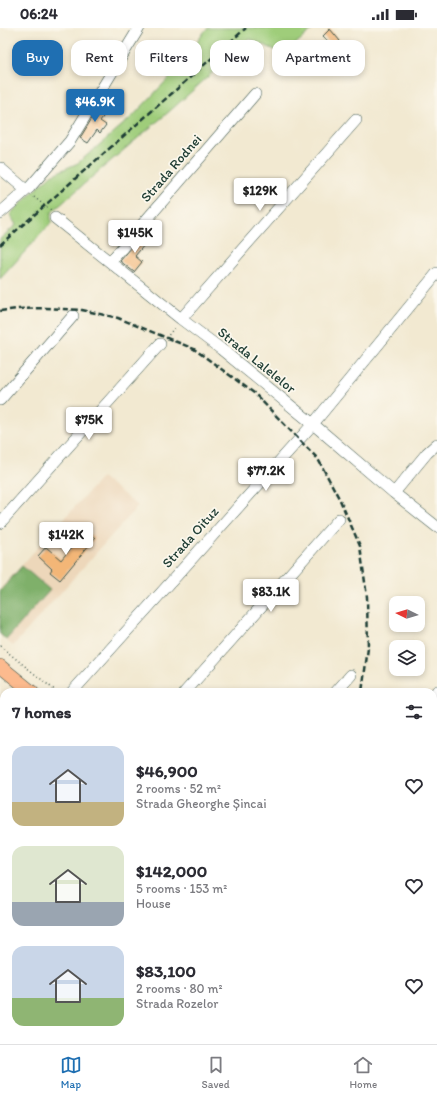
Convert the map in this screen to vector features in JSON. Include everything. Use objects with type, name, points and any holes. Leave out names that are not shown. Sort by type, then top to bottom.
[{"type":"main road","points":[[0,666],[27,688]]},
{"type":"street","points":[[0,213],[28,188],[70,141],[139,28]]},
{"type":"street","name":"Strada Rodnei","points":[[110,262],[255,94]]},
{"type":"street","points":[[182,319],[356,120]]},
{"type":"street","points":[[0,168],[28,188]]},
{"type":"street","name":"Strada Lalelelor","points":[[55,218],[221,349],[437,528]]},
{"type":"street","name":"Strada Oituz","points":[[76,688],[312,424],[437,273]]},
{"type":"street","points":[[0,400],[73,316]]},
{"type":"street","points":[[0,523],[160,344]]},
{"type":"street","points":[[394,493],[427,453],[437,444]]},
{"type":"street","points":[[189,688],[339,519]]},
{"type":"street","points":[[340,688],[351,675]]},
{"type":"path","points":[[28,188],[44,206],[58,214],[55,218]]},
{"type":"path","points":[[160,344],[182,319]]},
{"type":"path","points":[[0,646],[51,688]]},
{"type":"shaded area","points":[[102,477],[138,506],[13,646],[0,635],[0,589]]},
{"type":"green space","points":[[208,28],[314,28],[300,40],[272,40],[272,49],[264,45],[264,40],[210,40],[210,75],[51,213],[51,223],[0,279],[0,239],[16,225],[10,214],[51,175],[78,163],[133,116],[171,76],[202,76],[202,40],[199,40]]},
{"type":"green space","points":[[22,566],[50,590],[6,640],[0,634],[0,591]]},
{"type":"building","points":[[330,29],[339,40],[327,40],[323,36]]},
{"type":"building","points":[[102,102],[110,107],[100,121],[106,125],[100,133],[97,130],[88,143],[80,138]]},
{"type":"building","points":[[144,233],[150,238],[135,256],[142,262],[134,272],[120,261]]},
{"type":"building","points":[[86,530],[95,538],[60,580],[50,572],[52,569],[38,556],[46,547],[61,560]]},
{"type":"railway","points":[[0,245],[246,28]]},
{"type":"railway","points":[[0,311],[46,308],[82,310],[118,318],[194,349],[254,393],[318,459],[340,500],[360,546],[367,597],[368,648],[363,688]]}]
